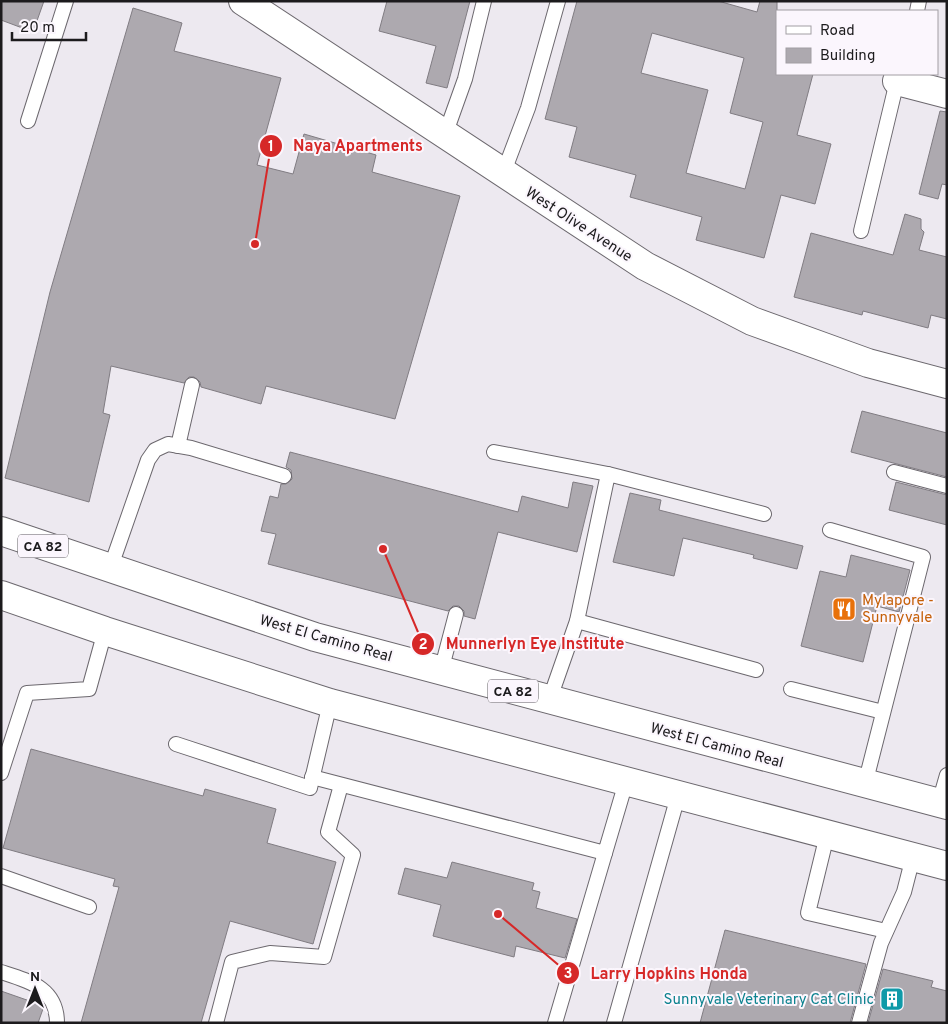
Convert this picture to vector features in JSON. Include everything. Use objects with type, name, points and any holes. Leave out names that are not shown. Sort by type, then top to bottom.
[{"type":"main road","name":"West Olive Avenue","points":[[244,1],[503,174],[645,266],[752,321],[868,363],[947,384]]},
{"type":"main road","points":[[898,77],[947,94]]},
{"type":"main road","name":"West El Camino Real","points":[[1,531],[110,570],[315,637],[549,701],[943,804]]},
{"type":"main road","points":[[1,594],[105,631],[330,702],[947,866]]},
{"type":"lane","points":[[28,121],[66,1]]},
{"type":"lane","points":[[445,135],[465,78],[484,1]]},
{"type":"lane","points":[[503,174],[528,108],[558,1]]},
{"type":"lane","points":[[861,231],[898,77]]},
{"type":"lane","points":[[178,446],[192,384]]},
{"type":"lane","points":[[110,570],[148,460],[155,450],[168,444],[178,446],[284,476]]},
{"type":"lane","points":[[494,452],[608,474],[764,514]]},
{"type":"lane","points":[[894,472],[947,486]]},
{"type":"lane","points":[[549,701],[577,621],[608,474]]},
{"type":"lane","points":[[830,530],[924,557],[865,784]]},
{"type":"lane","points":[[441,671],[456,614]]},
{"type":"lane","points":[[577,621],[756,670]]},
{"type":"lane","points":[[1,773],[27,693],[89,689],[105,631]]},
{"type":"lane","points":[[791,688],[883,712]]},
{"type":"lane","points":[[176,744],[310,788],[330,702]]},
{"type":"lane","points":[[943,804],[947,775]]},
{"type":"lane","points":[[312,777],[605,853]]},
{"type":"lane","points":[[555,1023],[626,782]]},
{"type":"lane","points":[[216,1023],[232,962],[270,953],[324,958],[353,855],[328,832],[341,785]]},
{"type":"lane","points":[[614,1023],[678,796]]},
{"type":"lane","points":[[827,835],[808,913],[886,931]]},
{"type":"lane","points":[[859,1023],[886,931],[904,892],[913,857]]},
{"type":"lane","points":[[1,876],[88,907]]},
{"type":"lane","points":[[1,972],[36,984],[46,991],[53,1002],[57,1023]]},
{"type":"building","points":[[1,1],[44,1],[33,32],[1,20]]},
{"type":"building","points":[[387,1],[470,1],[447,88],[426,83],[436,46],[379,31]]},
{"type":"building","points":[[577,1],[718,1],[757,12],[760,1],[777,1],[776,75],[813,75],[797,135],[831,144],[815,204],[781,195],[764,258],[696,240],[702,217],[630,197],[636,175],[569,157],[577,127],[545,119]],"holes":[[[652,33],[744,58],[730,113],[763,122],[745,189],[686,173],[708,90],[641,73]]]},
{"type":"building","points":[[133,8],[182,23],[174,51],[281,78],[257,165],[293,174],[304,134],[376,155],[372,172],[460,196],[395,419],[266,386],[261,404],[201,387],[200,382],[194,377],[189,377],[184,383],[111,366],[103,413],[110,415],[89,502],[5,478],[50,292]]},
{"type":"building","points":[[940,111],[947,112],[947,185],[942,184],[938,199],[919,194]]},
{"type":"building","points":[[905,214],[921,219],[921,229],[924,232],[919,250],[947,257],[947,319],[931,315],[928,328],[863,311],[862,315],[794,297],[811,233],[893,255]]},
{"type":"building","points":[[862,411],[947,433],[947,477],[851,452]]},
{"type":"building","points":[[290,452],[518,512],[522,496],[568,508],[573,482],[593,486],[577,552],[498,532],[475,619],[464,616],[464,611],[459,606],[453,606],[448,611],[268,564],[276,534],[261,531],[270,496],[278,498],[281,484],[286,484],[292,479],[291,470],[286,467]]},
{"type":"building","points":[[896,482],[947,495],[947,525],[889,510]]},
{"type":"building","points":[[630,493],[661,500],[659,510],[803,546],[797,569],[753,558],[754,555],[683,538],[674,576],[613,562]]},
{"type":"building","points":[[851,555],[910,570],[899,612],[877,606],[863,662],[801,646],[820,571],[846,577]]},
{"type":"building","points":[[31,749],[203,796],[205,789],[276,809],[267,843],[336,862],[313,944],[230,921],[201,1023],[81,1023],[119,887],[113,886],[115,879],[3,848]]},
{"type":"building","points":[[452,862],[534,883],[532,890],[540,892],[536,908],[577,919],[565,958],[516,946],[514,957],[433,936],[441,905],[398,894],[405,868],[447,878]]},
{"type":"building","points":[[725,930],[866,964],[850,1023],[700,1023]]},
{"type":"building","points":[[883,969],[933,981],[931,987],[947,991],[947,1023],[868,1023]]},
{"type":"building","points":[[1,991],[44,1006],[38,1023],[1,1023]]},
{"type":"place","name":"Naya Apartments","points":[[255,244]]},
{"type":"place","name":"Munnerlyn Eye Institute","points":[[383,549]]},
{"type":"place","name":"Mylapore - Sunnyvale","points":[[844,609]]},
{"type":"place","name":"Larry Hopkins Honda","points":[[498,914]]},
{"type":"place","name":"Sunnyvale Veterinary Cat Clinic","points":[[892,999]]}]
